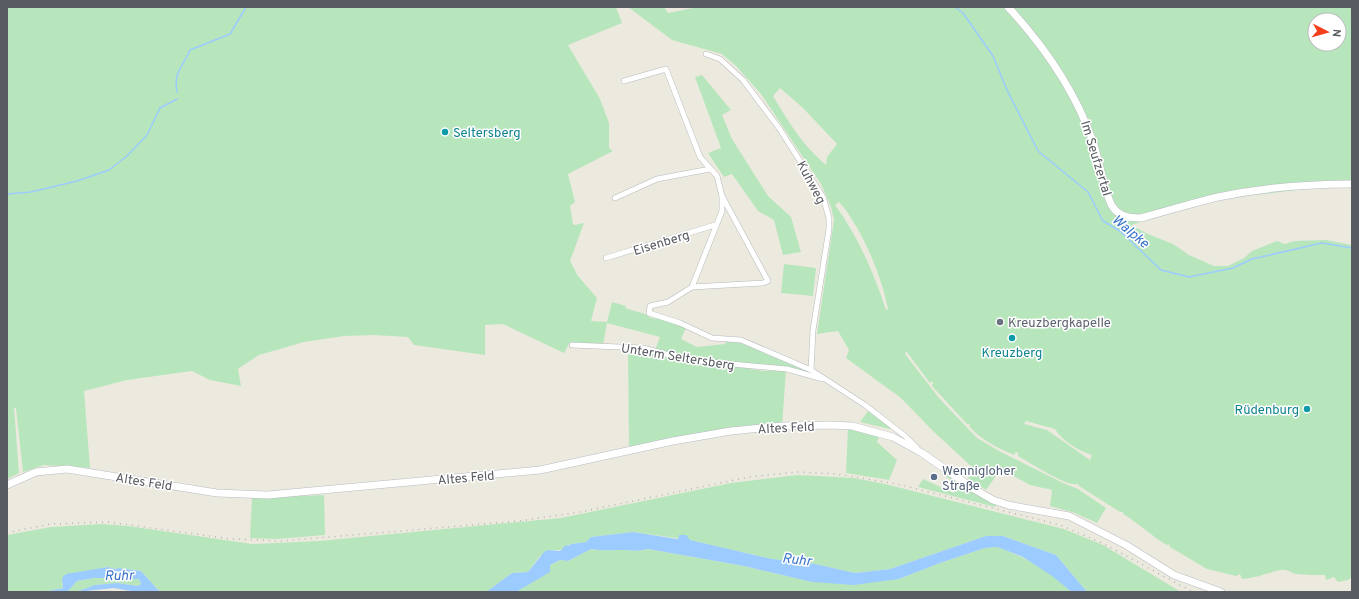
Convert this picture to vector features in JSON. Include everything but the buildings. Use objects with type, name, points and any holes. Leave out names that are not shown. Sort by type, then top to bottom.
[{"type":"main road","name":"Im Seufzertal","points":[[1008,7],[1046,52],[1070,88],[1094,143],[1112,206],[1122,215],[1129,218],[1141,218],[1218,197],[1242,193],[1303,186],[1352,184]]},
{"type":"main road","name":"Altes Feld","points":[[7,485],[36,472],[67,469],[217,493],[268,495],[540,470],[679,440],[738,430],[830,425],[852,426],[893,437],[922,453]]},
{"type":"main road","points":[[922,453],[974,490],[993,500],[1008,505],[1069,516],[1126,545],[1174,575],[1221,592]]},
{"type":"street","name":"Kuhweg","points":[[706,54],[720,59],[743,80],[779,128],[823,197],[829,218],[829,229],[813,330],[811,370]]},
{"type":"street","points":[[624,81],[666,69],[700,157],[717,176],[722,196],[722,211],[715,225],[692,287]]},
{"type":"street","points":[[615,198],[657,179],[710,169]]},
{"type":"street","points":[[722,196],[768,281],[763,283],[692,287],[668,302],[650,306],[649,313],[680,323],[712,338],[741,340],[811,370],[830,381],[897,429],[922,453]]},
{"type":"street","name":"Eisenberg","points":[[606,258],[715,225]]},
{"type":"street","name":"Unterm Seltersberg","points":[[572,345],[643,348],[688,360],[793,370],[830,381]]},
{"type":"street","points":[[893,437],[897,429]]},
{"type":"green space","points":[[7,7],[616,7],[622,23],[568,45],[600,99],[609,123],[609,148],[613,151],[568,174],[575,202],[570,206],[573,224],[584,223],[570,261],[578,276],[597,298],[591,321],[607,322],[612,302],[626,306],[625,308],[645,314],[651,318],[666,320],[686,328],[681,339],[697,347],[725,344],[726,341],[739,342],[811,373],[694,359],[655,350],[660,337],[607,323],[603,345],[570,342],[564,353],[503,324],[485,325],[485,355],[414,345],[408,337],[374,335],[344,336],[304,342],[259,355],[238,369],[241,386],[210,380],[192,371],[127,380],[84,391],[90,468],[44,465],[23,472],[16,408],[14,408],[19,473],[7,479]]},
{"type":"green space","points":[[628,7],[664,7],[668,13],[698,7],[1352,7],[1352,187],[1306,189],[1222,199],[1131,225],[1173,244],[1189,255],[1214,266],[1228,266],[1244,258],[1252,251],[1277,241],[1285,244],[1295,241],[1326,240],[1352,245],[1352,577],[1348,580],[1338,582],[1334,577],[1326,580],[1325,575],[1296,574],[1283,570],[1242,579],[1240,574],[1236,576],[1207,569],[1170,547],[1169,544],[1167,545],[1161,541],[1123,514],[1123,512],[1120,512],[1078,484],[1065,482],[1018,456],[1018,453],[1016,452],[1014,455],[984,439],[969,426],[970,424],[967,424],[932,386],[932,381],[930,383],[906,351],[905,354],[939,398],[977,438],[999,451],[1078,489],[1106,508],[1097,523],[1075,513],[1050,506],[1052,490],[1030,485],[1001,469],[986,490],[968,478],[972,467],[933,431],[901,398],[846,358],[849,350],[838,331],[817,334],[834,220],[831,207],[821,184],[761,94],[736,66],[722,54],[672,40]],"holes":[[[780,88],[803,108],[837,144],[827,157],[826,165],[803,141],[773,96]],[[839,202],[855,224],[870,252],[885,296],[888,309],[886,310],[865,255],[851,229],[835,205]],[[1026,421],[1055,429],[1062,438],[1071,445],[1092,455],[1090,460],[1047,430],[1024,424]]]},
{"type":"green space","points":[[702,75],[731,110],[722,115],[732,139],[768,196],[791,217],[801,252],[783,255],[774,220],[758,211],[732,174],[724,177],[708,153],[721,148],[695,77]]},
{"type":"green space","points":[[784,264],[816,268],[813,296],[781,293]]},
{"type":"green space","points":[[628,351],[644,352],[698,365],[735,366],[763,371],[786,370],[782,426],[689,435],[629,447]]},
{"type":"green space","points":[[868,411],[891,427],[890,429],[860,422]]},
{"type":"green space","points":[[848,428],[879,436],[877,442],[897,460],[889,480],[846,473]]},
{"type":"green space","points":[[947,474],[996,505],[995,507],[918,487],[923,479],[954,493],[958,485],[945,476]]},
{"type":"green space","points":[[798,475],[854,478],[885,484],[1064,529],[1103,545],[1181,592],[1087,592],[1056,555],[1003,536],[986,536],[890,569],[855,573],[815,564],[772,559],[690,540],[633,532],[591,537],[586,542],[571,544],[560,550],[548,550],[539,557],[528,572],[512,573],[486,592],[164,592],[158,590],[141,571],[108,567],[62,578],[63,588],[44,592],[7,592],[7,535],[51,527],[102,524],[128,526],[252,544],[319,541],[561,518],[731,483]]},
{"type":"green space","points":[[324,495],[325,535],[278,539],[250,538],[252,498]]},
{"type":"green space","points":[[997,547],[1018,555],[1037,565],[1064,584],[1072,592],[516,592],[549,572],[550,565],[560,560],[568,561],[591,549],[637,551],[648,549],[744,566],[812,582],[899,579],[985,548]]},
{"type":"green space","points":[[94,578],[139,579],[141,584],[138,586],[117,583],[95,585],[76,592],[67,592],[77,581]]},
{"type":"water","points":[[633,532],[677,539],[679,538],[679,535],[686,535],[690,540],[772,559],[815,564],[855,573],[890,569],[986,536],[1003,536],[1056,555],[1087,592],[1072,592],[1052,576],[1023,557],[997,547],[985,548],[899,579],[854,585],[812,582],[744,566],[648,549],[637,551],[591,549],[568,561],[560,560],[550,565],[550,572],[516,592],[486,592],[512,573],[528,572],[544,552],[548,550],[560,551],[566,545],[568,546],[571,544],[586,542],[591,537]]},
{"type":"water","name":"Ruhr","points":[[108,567],[141,571],[158,590],[164,592],[136,592],[114,588],[76,592],[95,585],[117,583],[138,586],[141,584],[139,579],[124,579],[121,581],[111,578],[94,578],[77,581],[67,592],[44,592],[63,588],[62,578],[66,574]]},
{"type":"waterway","points":[[177,92],[176,79],[179,70],[190,50],[230,34],[246,7]]},
{"type":"waterway","name":"Walpke","points":[[955,7],[963,13],[993,56],[1007,90],[1038,151],[1088,192],[1103,221],[1120,231],[1161,270],[1189,277],[1233,268],[1252,259],[1322,243],[1352,248]]},
{"type":"waterway","points":[[7,194],[31,192],[77,181],[109,170],[127,156],[147,135],[160,108],[177,99]]},
{"type":"railway","points":[[7,533],[50,524],[108,522],[231,539],[281,541],[519,521],[580,512],[749,477],[797,472],[837,474],[897,484],[1060,525],[1102,543],[1193,592]]},
{"type":"place","name":"Seltersberg","points":[[445,132]]},
{"type":"place","name":"Kreuzbergkapelle","points":[[1000,322]]},
{"type":"place","name":"Kreuzberg","points":[[1012,338]]},
{"type":"place","name":"Rüdenburg","points":[[1307,409]]},
{"type":"place","name":"Wennigloher Straße","points":[[934,477]]}]
